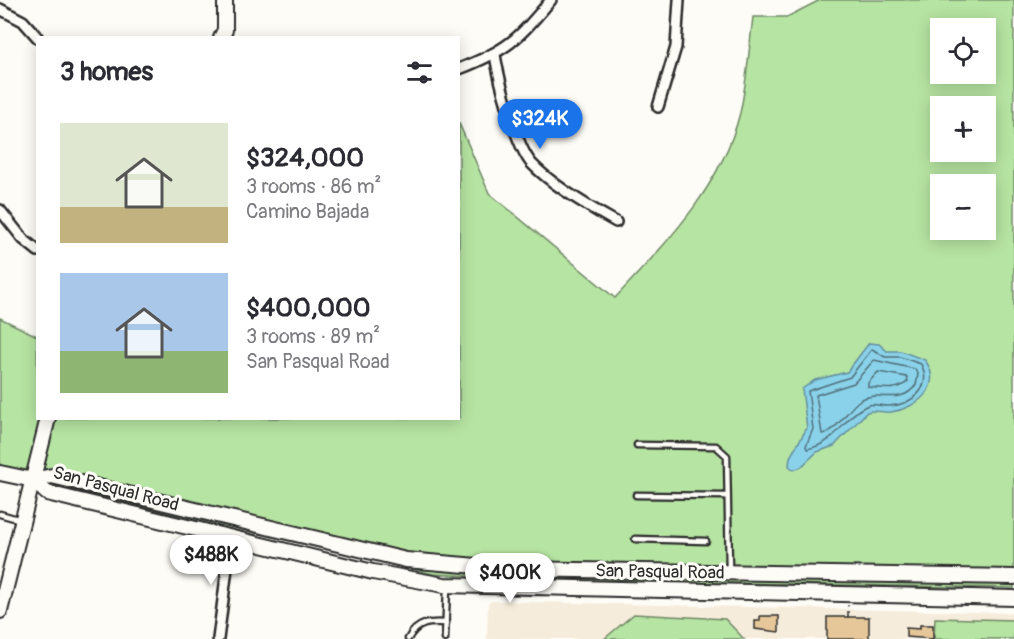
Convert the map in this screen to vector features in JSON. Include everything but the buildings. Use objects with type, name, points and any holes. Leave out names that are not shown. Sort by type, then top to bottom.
[{"type":"main road","points":[[222,36],[225,30],[225,0]]},
{"type":"main road","points":[[1,607],[48,420]]},
{"type":"main road","name":"San Pasqual Road","points":[[0,473],[33,480],[52,476],[388,556],[436,564],[513,569],[1014,577]]},
{"type":"main road","name":"San Pasqual Road","points":[[33,480],[47,493],[373,572],[447,585],[1014,598]]},
{"type":"street","points":[[460,69],[495,55],[518,38],[551,0]]},
{"type":"street","points":[[658,107],[676,47],[679,0]]},
{"type":"street","points":[[0,9],[23,21],[36,36]]},
{"type":"street","points":[[495,55],[517,134],[531,163],[587,206],[615,222]]},
{"type":"street","points":[[0,210],[23,238],[36,249]]},
{"type":"street","points":[[218,639],[231,537]]},
{"type":"street","points":[[729,573],[729,591]]},
{"type":"lane","points":[[637,445],[716,446],[727,456],[726,496],[730,508],[729,573]]},
{"type":"lane","points":[[636,495],[726,496]]},
{"type":"lane","points":[[0,514],[24,521]]},
{"type":"lane","points":[[635,540],[706,541]]},
{"type":"lane","points":[[445,639],[447,585]]},
{"type":"lane","points":[[408,639],[418,626],[426,622],[446,623]]},
{"type":"path","points":[[848,604],[848,617]]},
{"type":"shaded area","points":[[492,601],[1014,613],[1014,639],[487,639],[488,603]]},
{"type":"green space","points":[[820,0],[1014,0],[1014,588],[547,580],[433,574],[0,474],[0,318],[36,336],[36,420],[460,420],[460,125],[489,193],[615,298],[672,235],[706,190],[731,140],[740,113],[753,17],[787,17]]},
{"type":"green space","points":[[634,614],[725,619],[744,639],[604,639]]},
{"type":"green space","points":[[935,618],[1014,620],[1014,639],[934,639]]},
{"type":"water","points":[[869,343],[879,344],[887,351],[901,351],[925,360],[931,379],[925,395],[901,410],[867,412],[834,446],[817,452],[801,467],[794,470],[789,466],[790,457],[807,428],[802,389],[815,380],[847,372]]}]
